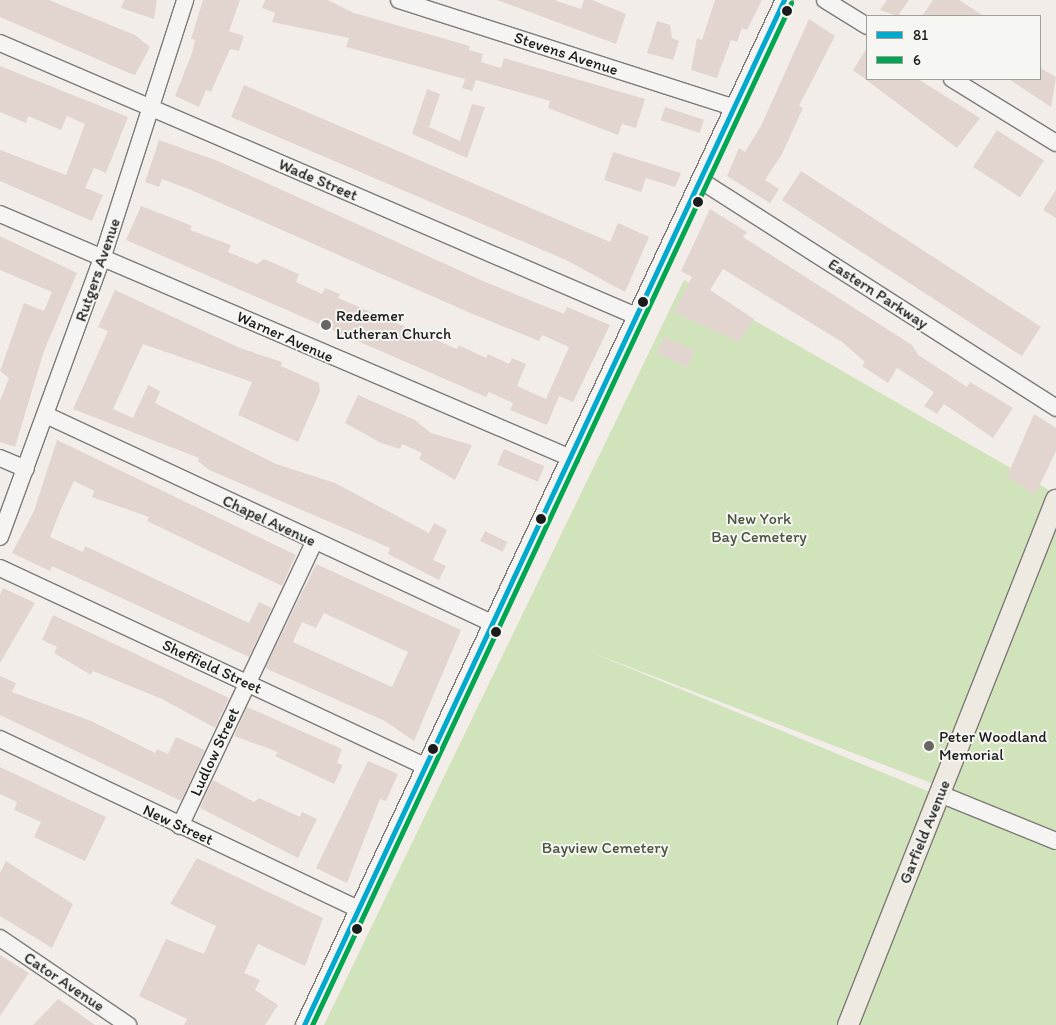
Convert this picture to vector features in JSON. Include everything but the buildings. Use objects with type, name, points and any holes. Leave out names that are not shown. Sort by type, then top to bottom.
[{"type":"main road","name":"Garfield Avenue","points":[[848,1025],[1056,500]]},
{"type":"street","name":"Rutgers Avenue","points":[[0,537],[48,416],[103,256],[184,0]]},
{"type":"street","name":"Stevens Avenue","points":[[398,0],[733,107]]},
{"type":"street","points":[[304,1025],[784,0]]},
{"type":"street","points":[[825,0],[866,25]]},
{"type":"street","name":"Wade Street","points":[[0,43],[636,316]]},
{"type":"street","points":[[954,80],[1056,143]]},
{"type":"street","name":"Eastern Parkway","points":[[700,180],[1056,408]]},
{"type":"street","name":"Warner Avenue","points":[[0,214],[103,256],[571,458]]},
{"type":"street","name":"Chapel Avenue","points":[[48,416],[314,542],[491,623]]},
{"type":"street","points":[[0,458],[26,469]]},
{"type":"street","name":"Ludlow Street","points":[[180,826],[314,542]]},
{"type":"street","name":"Sheffield Street","points":[[0,568],[425,766]]},
{"type":"street","name":"New Street","points":[[0,739],[180,826],[358,908]]},
{"type":"street","points":[[940,794],[1056,841]]},
{"type":"street","name":"Cator Avenue","points":[[0,938],[128,1025]]},
{"type":"green space","points":[[684,280],[1056,494],[1056,831],[588,651],[1056,844],[1056,1025],[324,1025]]},
{"type":"transit line","name":"81","points":[[304,1025],[784,0]]},
{"type":"transit line","name":"6","points":[[312,1025],[791,3]]},
{"type":"place","name":"Redeemer Lutheran Church","points":[[326,325]]},
{"type":"place","name":"Peter Woodland Memorial","points":[[929,746]]},
{"type":"park label","name":"New York Bay Cemetery","points":[[759,528]]},
{"type":"park label","name":"Bayview Cemetery","points":[[605,848]]}]
